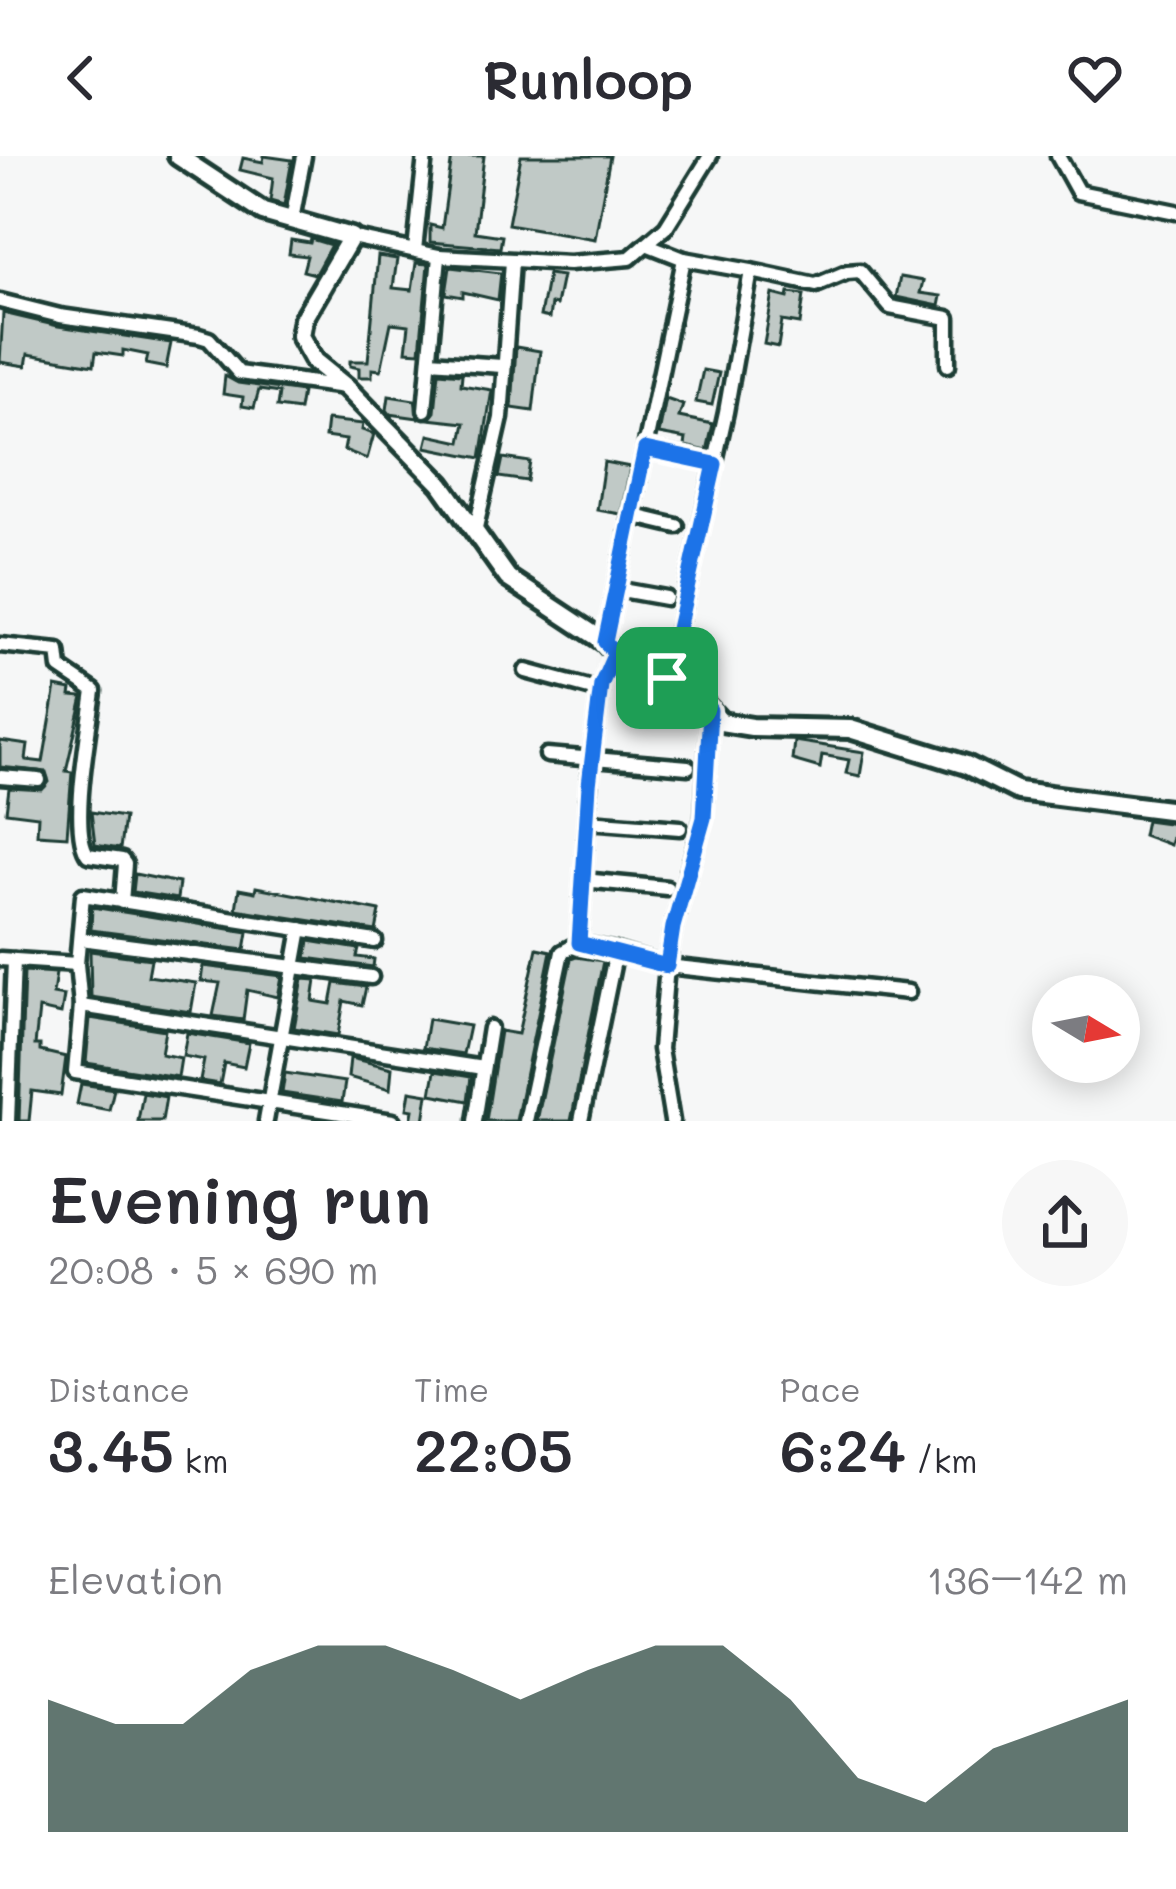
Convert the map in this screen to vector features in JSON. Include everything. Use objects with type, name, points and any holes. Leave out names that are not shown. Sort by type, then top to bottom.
[{"type":"street","points":[[178,156],[263,212],[351,237],[439,256],[569,263],[630,258],[666,227],[710,156]]},
{"type":"street","points":[[292,220],[304,156]]},
{"type":"street","points":[[415,250],[425,156]]},
{"type":"street","points":[[1058,156],[1078,192],[1176,212]]},
{"type":"street","points":[[351,237],[300,330],[314,361],[441,484],[508,578],[610,648],[695,694],[721,722],[850,729],[966,765],[1018,791],[1176,811]]},
{"type":"street","points":[[646,244],[684,259],[816,285],[860,271],[890,307],[948,318],[948,365]]},
{"type":"street","points":[[425,410],[439,256]]},
{"type":"street","points":[[579,943],[600,692],[616,590],[684,259]]},
{"type":"street","points":[[476,532],[501,418],[512,261]]},
{"type":"street","points":[[667,678],[752,272]]},
{"type":"street","points":[[0,301],[60,316],[199,336],[209,339],[239,373],[346,387]]},
{"type":"street","points":[[430,361],[502,366]]},
{"type":"street","points":[[645,449],[715,464]]},
{"type":"street","points":[[632,515],[677,526]]},
{"type":"street","points":[[616,590],[666,598]]},
{"type":"street","points":[[0,645],[58,651],[59,668],[94,691],[81,813],[82,848],[88,855],[125,864],[122,902]]},
{"type":"street","points":[[526,671],[600,692]]},
{"type":"street","points":[[672,1121],[660,1049],[667,966],[673,927],[704,818],[710,710]]},
{"type":"street","points":[[547,755],[688,767]]},
{"type":"street","points":[[0,777],[39,780]]},
{"type":"street","points":[[588,821],[680,828]]},
{"type":"street","points":[[583,880],[667,888]]},
{"type":"street","points":[[375,941],[83,895],[75,1072],[393,1121]]},
{"type":"street","points":[[266,1121],[301,929]]},
{"type":"street","points":[[81,939],[371,977]]},
{"type":"street","points":[[526,1121],[562,952],[579,943],[667,966],[908,992]]},
{"type":"street","points":[[581,1121],[616,951]]},
{"type":"street","points":[[8,1121],[7,959],[77,964]]},
{"type":"street","points":[[81,1006],[483,1068]]},
{"type":"street","points":[[475,1121],[490,1028]]},
{"type":"building","points":[[264,156],[292,160],[284,205],[270,201],[273,178],[240,170],[243,158],[263,162]]},
{"type":"building","points":[[452,156],[484,156],[475,232],[502,236],[500,248],[430,242],[430,225],[442,228]]},
{"type":"building","points":[[521,156],[610,156],[595,239],[508,224]]},
{"type":"building","points":[[311,239],[331,245],[315,274],[303,271],[307,256],[289,254],[291,240],[310,243]]},
{"type":"building","points":[[378,256],[397,259],[393,288],[412,290],[416,263],[428,264],[420,352],[406,351],[409,325],[391,323],[381,370],[372,369],[372,377],[359,377],[359,368],[350,366],[350,361],[368,361]]},
{"type":"building","points":[[450,267],[501,273],[498,300],[463,292],[463,297],[446,294]]},
{"type":"building","points":[[548,274],[562,276],[549,318],[540,316]]},
{"type":"building","points":[[900,277],[923,281],[920,293],[941,296],[939,306],[896,297]]},
{"type":"building","points":[[789,293],[804,295],[800,324],[782,321],[778,347],[764,344],[773,294],[788,298]]},
{"type":"building","points":[[3,313],[171,343],[166,368],[146,364],[148,355],[123,350],[123,356],[96,352],[94,365],[28,354],[26,366],[0,362]]},
{"type":"building","points":[[516,347],[540,351],[533,411],[512,408]]},
{"type":"building","points":[[703,370],[719,373],[712,405],[696,402]]},
{"type":"building","points":[[439,372],[462,374],[461,385],[492,390],[481,458],[426,447],[429,435],[461,442],[465,423],[429,419],[435,412]]},
{"type":"building","points":[[225,376],[238,383],[302,392],[299,410],[277,407],[279,393],[259,390],[254,408],[242,406],[243,397],[223,394]]},
{"type":"building","points":[[389,396],[415,400],[418,418],[390,414]]},
{"type":"building","points":[[666,399],[683,405],[679,417],[713,424],[707,451],[685,446],[686,439],[659,434]]},
{"type":"building","points":[[327,420],[363,424],[362,430],[374,434],[367,459],[344,450],[346,440],[325,437]]},
{"type":"building","points":[[503,458],[530,462],[527,481],[499,477]]},
{"type":"building","points":[[604,462],[630,467],[621,514],[597,510]]},
{"type":"building","points":[[56,687],[83,697],[66,771],[72,772],[67,836],[37,834],[38,816],[6,812],[9,788],[42,790],[49,782],[46,772],[0,767],[0,741],[28,745],[26,760],[43,762]]},
{"type":"building","points":[[794,741],[864,752],[860,776],[846,773],[849,760],[822,755],[820,768],[792,760]]},
{"type":"building","points":[[91,812],[124,817],[120,849],[95,845]]},
{"type":"building","points":[[1146,820],[1175,824],[1170,845],[1143,835]]},
{"type":"building","points":[[135,874],[179,883],[177,899],[133,892]]},
{"type":"building","points":[[256,887],[380,911],[376,931],[236,909],[239,889],[255,892]]},
{"type":"building","points":[[92,907],[248,932],[245,950],[91,930]]},
{"type":"building","points":[[309,941],[359,949],[357,957],[374,959],[373,967],[306,958]]},
{"type":"building","points":[[537,948],[551,951],[516,1121],[486,1121],[500,1031],[518,1034]]},
{"type":"building","points":[[90,951],[151,959],[148,976],[196,983],[191,1012],[91,997]]},
{"type":"building","points":[[571,959],[603,961],[571,1121],[537,1121]]},
{"type":"building","points":[[203,966],[282,976],[278,997],[247,990],[243,1020],[213,1016],[220,983],[201,981]]},
{"type":"building","points":[[24,971],[56,973],[53,994],[64,996],[61,1014],[39,1009],[35,1045],[40,1045],[40,1051],[66,1057],[61,1095],[32,1091],[29,1121],[19,1121]]},
{"type":"building","points":[[303,979],[316,980],[313,1001],[331,1004],[335,983],[366,987],[362,1005],[344,1001],[338,1035],[294,1028]]},
{"type":"building","points":[[90,1018],[165,1030],[161,1054],[181,1058],[178,1077],[86,1063]]},
{"type":"building","points":[[428,1019],[469,1026],[463,1054],[423,1048]]},
{"type":"building","points":[[187,1033],[249,1043],[244,1067],[224,1063],[220,1084],[200,1081],[204,1060],[183,1056]]},
{"type":"building","points":[[350,1058],[392,1068],[390,1089],[348,1077]]},
{"type":"building","points":[[435,1071],[471,1077],[468,1101],[431,1094]]},
{"type":"building","points":[[285,1073],[345,1082],[342,1102],[282,1093]]},
{"type":"building","points":[[81,1084],[114,1089],[109,1110],[77,1104]]},
{"type":"building","points":[[410,1091],[428,1094],[424,1121],[411,1121]]},
{"type":"building","points":[[143,1093],[166,1097],[162,1121],[138,1121]]},
{"type":"route","points":[[645,449],[715,464],[667,678],[695,694],[710,710],[704,818],[673,927],[667,966],[579,943],[601,685],[615,653],[605,642],[645,449]]}]
